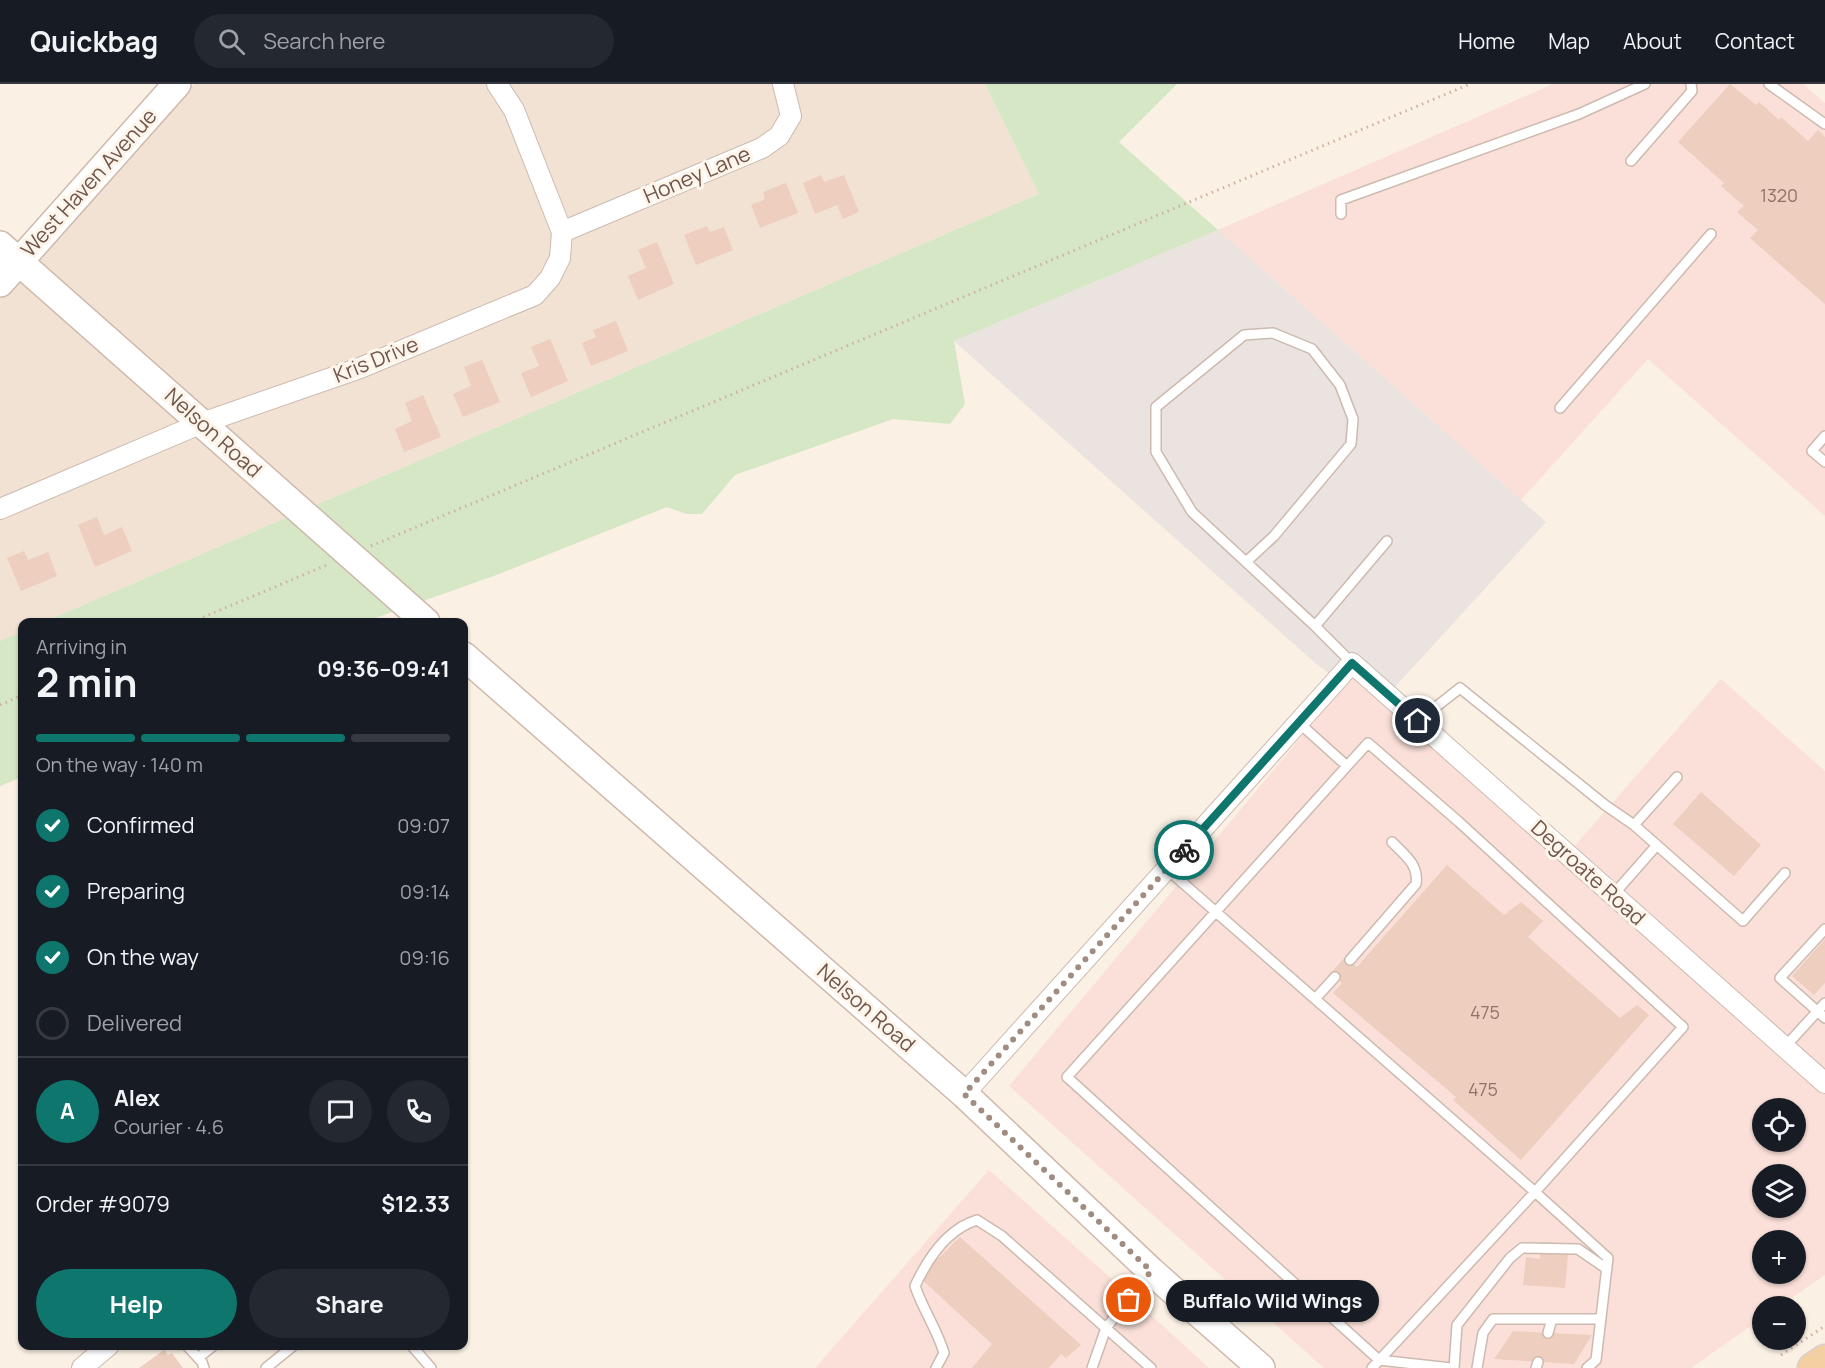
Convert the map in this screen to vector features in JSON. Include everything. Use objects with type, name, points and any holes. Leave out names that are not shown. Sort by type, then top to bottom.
[{"type":"main road","points":[[1814,1368],[1825,1360]]},
{"type":"street","name":"West Haven Avenue","points":[[0,283],[10,254],[177,84]]},
{"type":"street","name":"Kris Drive","points":[[0,509],[202,423],[360,368],[535,295],[550,278],[560,258],[562,232],[514,110],[497,84]]},
{"type":"street","name":"Honey Lane","points":[[562,232],[762,147],[779,136],[791,116],[783,84]]},
{"type":"street","name":"Nelson Road","points":[[10,254],[421,618]]},
{"type":"street","name":"Nelson Road","points":[[468,660],[964,1094],[1151,1271],[1261,1368]]},
{"type":"street","name":"Degroate Road","points":[[1352,663],[1825,1083]]},
{"type":"street","points":[[964,1094],[1352,663]]},
{"type":"street","points":[[82,1368],[103,1350]]},
{"type":"lane","points":[[1341,214],[1341,200],[1579,114],[1645,84]]},
{"type":"lane","points":[[1631,161],[1692,91],[1691,84]]},
{"type":"lane","points":[[1769,84],[1825,124]]},
{"type":"lane","points":[[1560,408],[1711,234]]},
{"type":"lane","points":[[1246,562],[1274,536],[1351,444],[1353,419],[1340,385],[1312,349],[1273,333],[1244,335],[1156,408],[1156,452],[1192,512],[1352,663]]},
{"type":"lane","points":[[1825,436],[1812,451],[1825,462]]},
{"type":"lane","points":[[1315,626],[1387,541]]},
{"type":"lane","points":[[1418,721],[1460,688],[1605,805],[1634,825],[1743,921],[1785,873]]},
{"type":"lane","points":[[1298,722],[1347,766]]},
{"type":"lane","points":[[1375,1364],[1535,1192],[1683,1027],[1459,822],[1368,743],[1215,910],[1067,1077],[1375,1364],[1452,1368],[1457,1324],[1522,1248],[1578,1249],[1607,1269]]},
{"type":"lane","points":[[1634,825],[1677,777]]},
{"type":"lane","points":[[1350,960],[1416,884],[1418,874],[1414,866],[1392,842]]},
{"type":"lane","points":[[1613,895],[1657,845]]},
{"type":"lane","points":[[1167,869],[1608,1258],[1596,1360],[1587,1368]]},
{"type":"lane","points":[[1822,1015],[1780,978],[1825,929]]},
{"type":"lane","points":[[1315,999],[1335,977]]},
{"type":"lane","points":[[1785,1048],[1822,1015],[1825,1003]]},
{"type":"lane","points":[[936,1368],[944,1353],[939,1334],[925,1313],[915,1286],[927,1260],[961,1225],[978,1220],[1002,1236],[1151,1368]]},
{"type":"lane","points":[[1092,1368],[1106,1328],[1151,1271]]},
{"type":"lane","points":[[1477,1368],[1483,1334],[1493,1319],[1601,1319]]},
{"type":"lane","points":[[1548,1333],[1552,1319]]},
{"type":"lane","points":[[191,1350],[204,1368]]},
{"type":"lane","points":[[198,1358],[208,1350]]},
{"type":"lane","points":[[266,1368],[288,1350]]},
{"type":"lane","points":[[415,1350],[431,1368]]},
{"type":"path","points":[[375,544],[1470,84]]},
{"type":"path","points":[[201,618],[336,561]]},
{"type":"path","points":[[0,705],[18,697]]},
{"type":"path","points":[[1781,1355],[1825,1326]]},
{"type":"shaded area","points":[[194,84],[985,84],[1039,194],[53,618],[18,618],[18,634],[0,641],[0,299]]},
{"type":"shaded area","points":[[1553,84],[1803,84],[1825,103],[1825,516],[1648,359],[1521,500],[1218,230]]},
{"type":"shaded area","points":[[1218,230],[1546,522],[1393,689],[1354,674],[1343,684],[1314,662],[954,341]]},
{"type":"shaded area","points":[[1354,674],[1571,850],[1721,679],[1825,771],[1825,1275],[1795,1296],[1752,1296],[1752,1325],[1691,1368],[1324,1368],[1009,1086]]},
{"type":"shaded area","points":[[989,1170],[1106,1274],[1209,1368],[815,1368]]},
{"type":"green space","points":[[985,84],[1177,84],[1119,142],[1218,230],[954,341],[965,404],[950,424],[893,419],[735,475],[702,514],[686,514],[667,507],[499,574],[375,618],[53,618],[1039,194]]},
{"type":"green space","points":[[18,634],[18,779],[0,786],[0,641]]},
{"type":"building","points":[[1730,84],[1756,105],[1759,102],[1779,120],[1781,117],[1808,141],[1818,130],[1825,137],[1825,304],[1750,238],[1758,230],[1737,212],[1744,206],[1721,186],[1724,183],[1678,142]]},
{"type":"building","points":[[821,175],[824,182],[844,175],[859,212],[843,219],[837,205],[815,214],[803,183]]},
{"type":"building","points":[[786,183],[798,213],[760,228],[751,205],[765,199],[763,192]]},
{"type":"building","points":[[707,226],[710,232],[724,227],[733,250],[696,265],[684,235]]},
{"type":"building","points":[[657,242],[674,284],[638,300],[628,276],[646,268],[638,250]]},
{"type":"building","points":[[616,321],[628,351],[591,366],[582,343],[596,337],[593,330]]},
{"type":"building","points":[[550,339],[568,381],[531,397],[521,373],[539,366],[531,347]]},
{"type":"building","points":[[482,360],[500,402],[463,417],[453,394],[471,386],[464,367]]},
{"type":"building","points":[[423,395],[441,437],[404,452],[395,429],[412,421],[405,403]]},
{"type":"building","points":[[97,517],[104,535],[122,527],[132,551],[95,567],[78,525]]},
{"type":"building","points":[[24,551],[28,560],[48,552],[57,576],[21,591],[7,558]]},
{"type":"building","points":[[1701,792],[1761,845],[1734,876],[1673,824]]},
{"type":"building","points":[[1447,865],[1504,915],[1521,902],[1543,921],[1528,937],[1620,1018],[1637,1005],[1649,1015],[1521,1160],[1453,1100],[1456,1097],[1333,993],[1342,983],[1331,973],[1345,957],[1357,967]]},
{"type":"building","points":[[1825,939],[1825,983],[1814,995],[1792,976]]},
{"type":"building","points":[[960,1237],[1081,1345],[1066,1358],[1061,1354],[1049,1368],[972,1368],[992,1344],[919,1277]]},
{"type":"building","points":[[1541,1242],[1569,1244],[1565,1288],[1523,1285],[1526,1257],[1540,1259]]},
{"type":"building","points":[[1513,1331],[1592,1335],[1574,1364],[1494,1359]]},
{"type":"building","points":[[164,1350],[168,1355],[172,1353],[183,1368],[139,1368]]},
{"type":"way so far","points":[[1129,1300],[1151,1271],[964,1094],[1184,850]]},
{"type":"place","name":"Buffalo Wild Wings","points":[[1129,1300]]},
{"type":"route","points":[[1184,850],[1352,663],[1418,721]]}]
